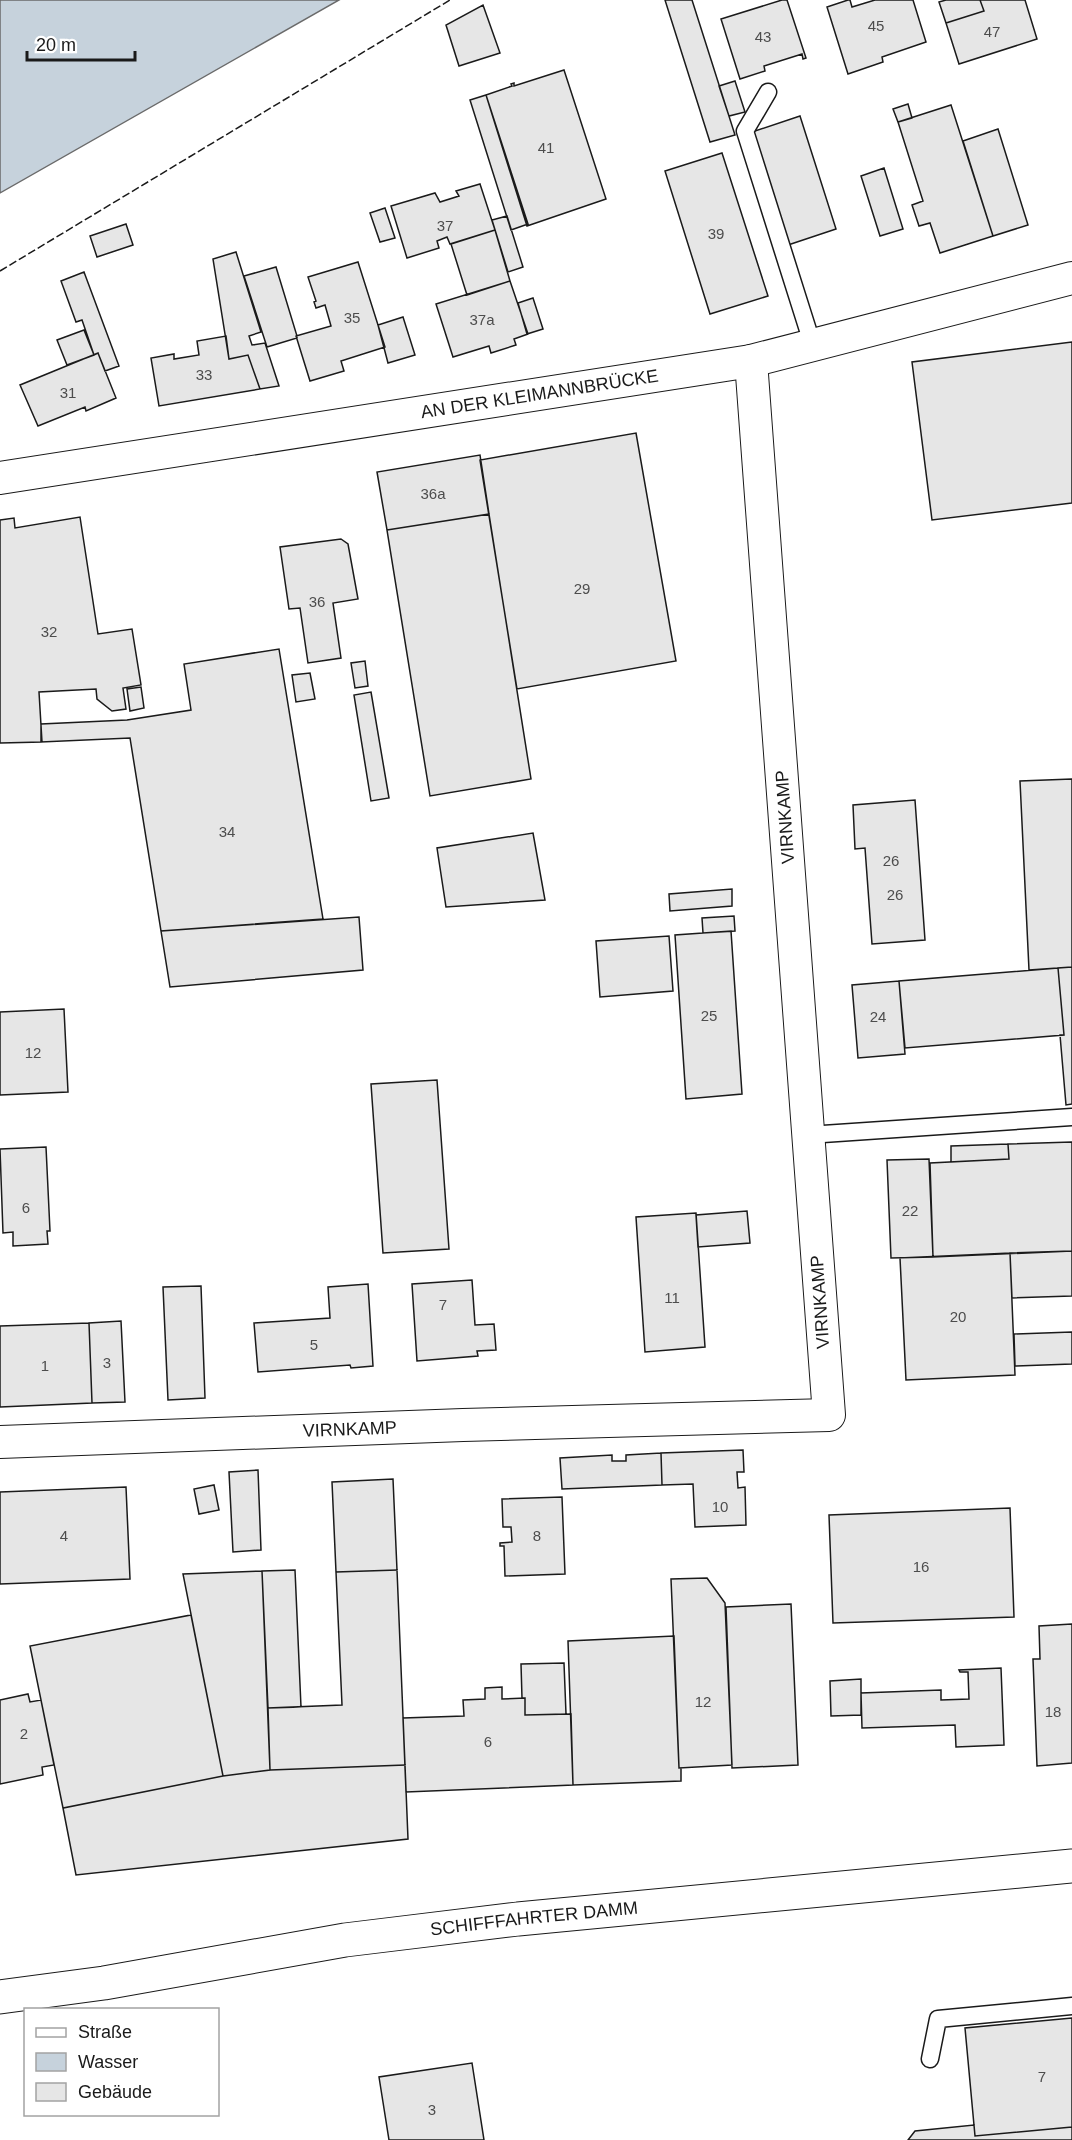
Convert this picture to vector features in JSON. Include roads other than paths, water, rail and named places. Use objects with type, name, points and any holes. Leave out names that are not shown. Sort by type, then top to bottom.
[{"type":"main road","name":"SCHIFFFAHRTER DAMM","points":[[0,1997],[104,1983],[356,1938],[518,1919],[1072,1866]]},
{"type":"street","name":"AN DER KLEIMANNBRÜCKE","points":[[0,478],[752,361],[1072,278]]},
{"type":"street","name":"VIRNKAMP","points":[[0,1442],[463,1425],[829,1415],[752,361]]},
{"type":"lane","points":[[768,92],[745,131],[813,346]]},
{"type":"lane","points":[[808,1135],[1072,1117]]},
{"type":"lane","points":[[930,2059],[938,2019],[1072,2006]]},
{"type":"water","points":[[0,0],[339,0],[0,193]]}]
